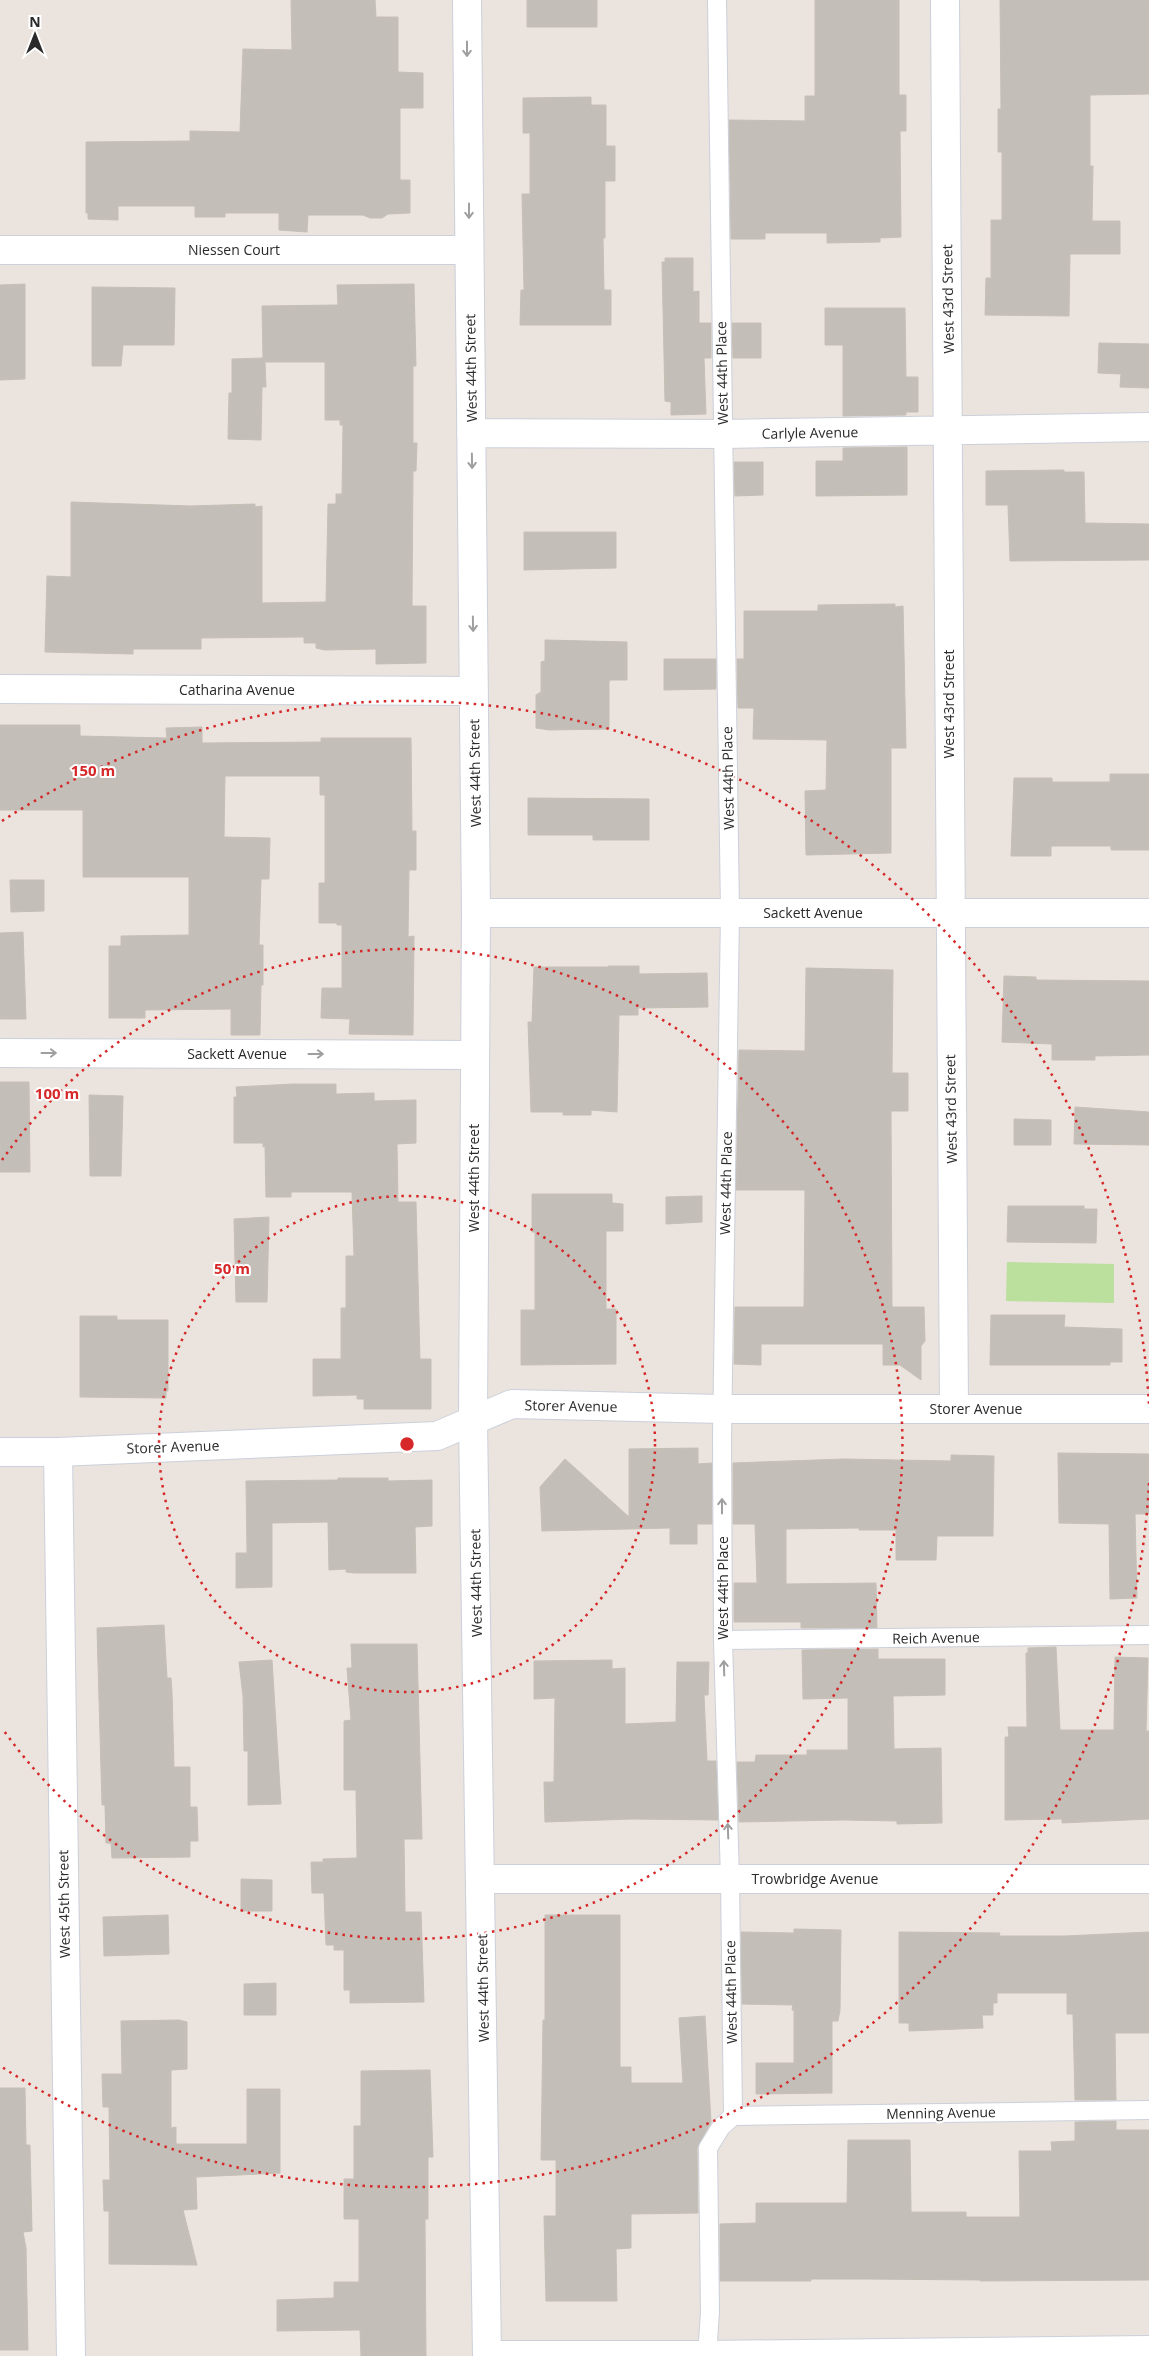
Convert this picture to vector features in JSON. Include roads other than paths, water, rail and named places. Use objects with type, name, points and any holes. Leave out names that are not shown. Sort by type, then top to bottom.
[{"type":"street","name":"West 44th Street","points":[[467,0],[476,913],[474,1421],[487,2355]]},
{"type":"street","name":"West 43rd Street","points":[[945,0],[949,432],[949,912],[954,1408]]},
{"type":"street","name":"Niessen Court","points":[[0,250],[469,250]]},
{"type":"street","name":"Carlyle Avenue","points":[[471,433],[723,434],[949,432],[1149,427]]},
{"type":"street","name":"Catharina Avenue","points":[[0,689],[474,691]]},
{"type":"street","name":"Sackett Avenue","points":[[476,913],[1149,913]]},
{"type":"street","name":"Sackett Avenue","points":[[0,1053],[474,1055]]},
{"type":"street","name":"Storer Avenue","points":[[0,1452],[58,1452],[437,1436],[512,1404],[722,1409],[1149,1409]]},
{"type":"street","name":"West 45th Street","points":[[58,1452],[71,2356]]},
{"type":"street","name":"Trowbridge Avenue","points":[[481,1880],[1149,1880]]},
{"type":"street","points":[[487,2355],[707,2355],[1149,2350]]},
{"type":"lane","name":"West 44th Place","points":[[717,0],[730,913],[722,1409],[723,1640],[730,1880],[733,2116]]},
{"type":"lane","name":"Reich Avenue","points":[[723,1640],[1149,1635]]},
{"type":"lane","name":"Menning Avenue","points":[[733,2116],[1149,2110]]},
{"type":"lane","points":[[707,2355],[710,2312],[708,2148],[721,2128],[733,2116]]}]
